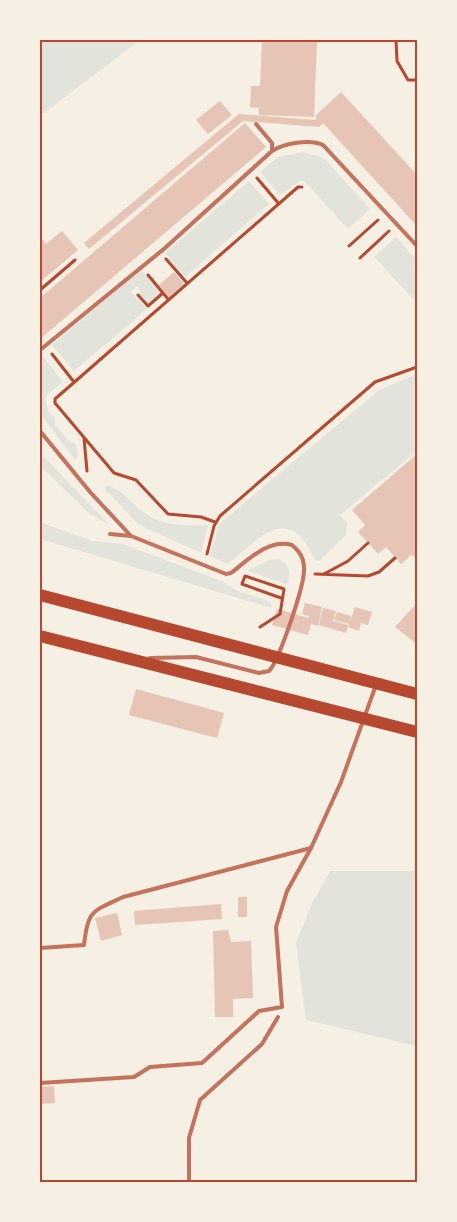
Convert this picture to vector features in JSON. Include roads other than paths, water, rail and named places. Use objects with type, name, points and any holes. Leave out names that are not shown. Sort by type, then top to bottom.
[{"type":"main road","points":[[40,595],[417,694]]},
{"type":"main road","points":[[40,636],[417,732]]},
{"type":"lane","points":[[256,124],[272,143],[272,150]]},
{"type":"lane","points":[[40,350],[164,248],[272,150],[282,146],[315,143],[324,145],[417,246]]},
{"type":"lane","points":[[40,431],[90,492],[131,536]]},
{"type":"lane","points":[[110,534],[131,536],[226,574],[231,574],[270,546],[286,544],[292,546],[302,556],[304,574],[278,657],[273,667],[265,673],[196,657],[125,659]]},
{"type":"lane","points":[[40,1082],[134,1077],[150,1067],[202,1063],[259,1010],[282,1007],[276,927],[287,892],[311,848],[341,782],[376,683]]},
{"type":"lane","points":[[40,948],[84,945],[87,920],[97,909],[123,897],[311,848]]},
{"type":"lane","points":[[189,1182],[189,1138],[200,1100],[262,1044],[278,1017]]}]
